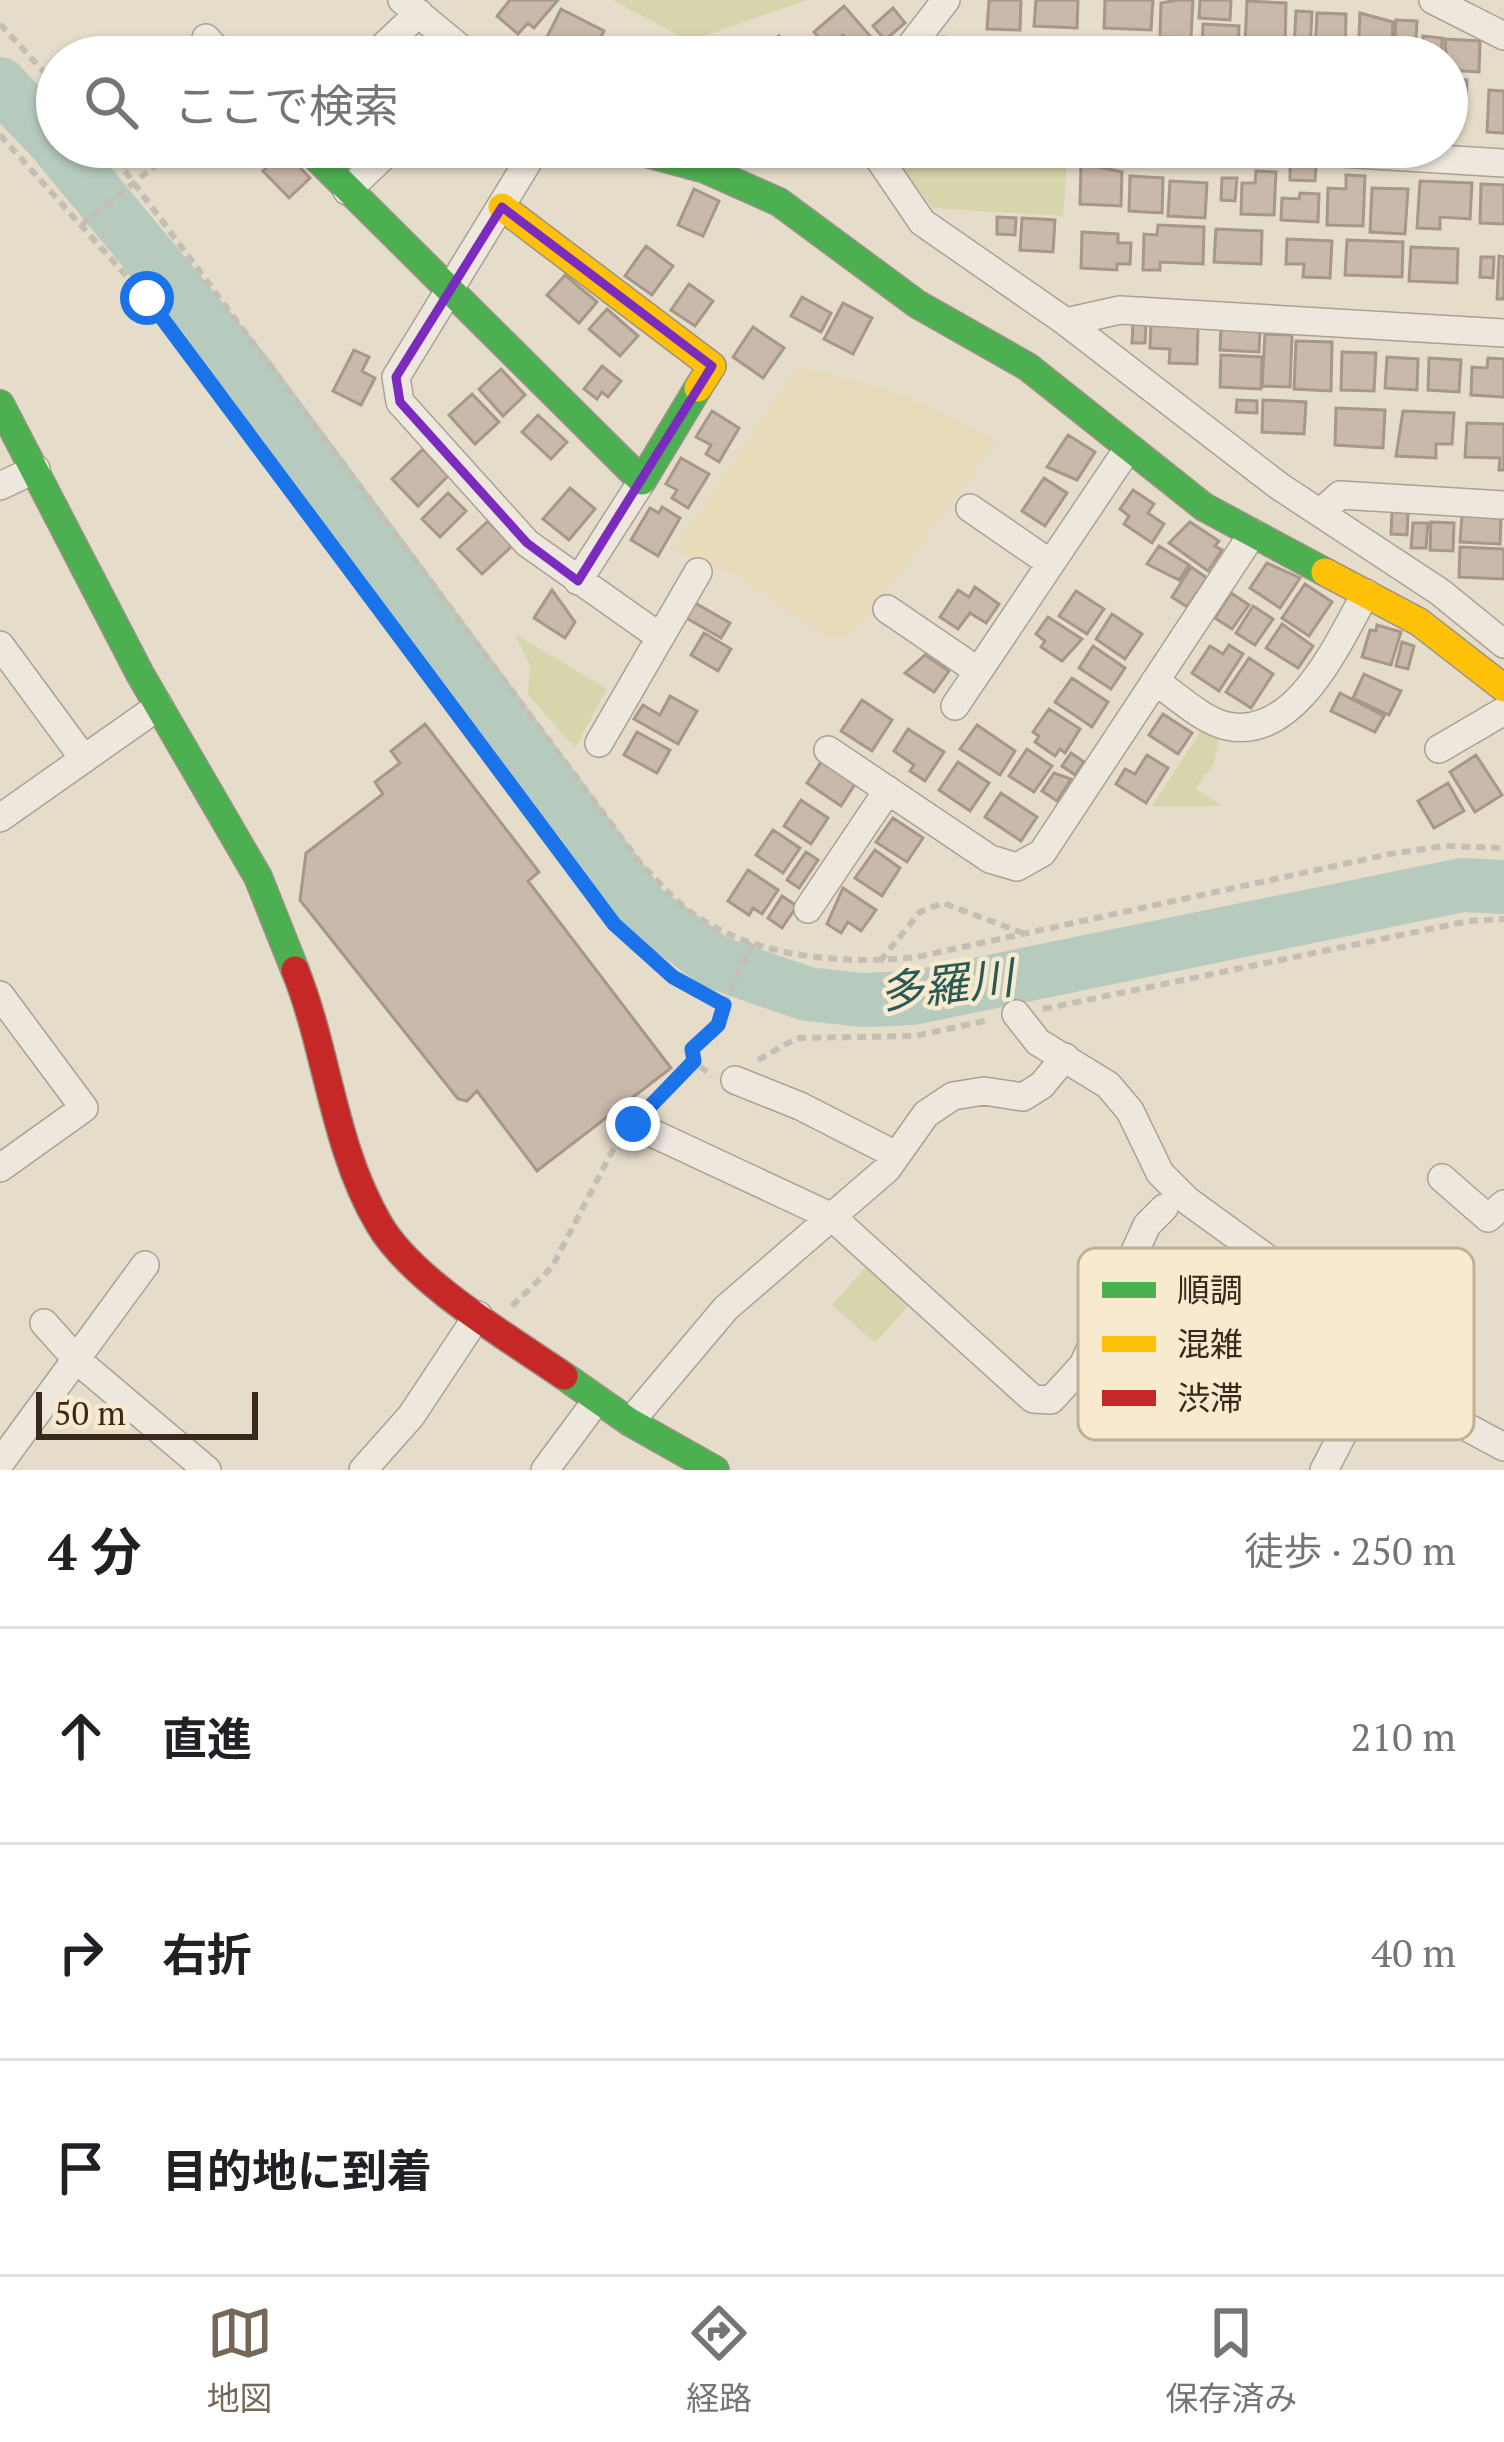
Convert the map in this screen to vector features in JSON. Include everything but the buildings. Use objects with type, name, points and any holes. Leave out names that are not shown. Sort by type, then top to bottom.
[{"type":"street","points":[[918,36],[946,0]]},
{"type":"street","points":[[1433,0],[1504,36]]},
{"type":"street","points":[[388,36],[411,6],[446,36]]},
{"type":"street","points":[[1468,161],[1504,163]]},
{"type":"street","points":[[326,168],[642,481]]},
{"type":"street","points":[[347,191],[371,168]]},
{"type":"street","points":[[524,168],[396,377],[400,402],[527,543],[659,637]]},
{"type":"street","points":[[698,168],[779,202],[917,304],[1028,367],[1204,507],[1419,622],[1504,688]]},
{"type":"street","points":[[885,168],[922,222],[1066,322],[1279,486],[1440,592],[1504,644]]},
{"type":"street","points":[[502,207],[712,366],[578,581]]},
{"type":"street","points":[[1066,322],[1120,310],[1504,333]]},
{"type":"street","points":[[0,404],[159,706],[258,877],[311,1012],[362,1193],[409,1261],[630,1422],[715,1470]]},
{"type":"street","points":[[955,706],[1127,450]]},
{"type":"street","points":[[0,486],[36,469]]},
{"type":"street","points":[[1321,512],[1340,495],[1504,505]]},
{"type":"street","points":[[970,508],[1050,563]]},
{"type":"street","points":[[828,750],[990,859],[1017,867],[1042,853],[1253,533]]},
{"type":"street","points":[[599,743],[698,572]]},
{"type":"street","points":[[1155,681],[1223,726],[1253,727],[1312,691],[1366,593]]},
{"type":"street","points":[[887,609],[978,671]]},
{"type":"street","points":[[0,645],[84,759]]},
{"type":"street","points":[[0,818],[159,706]]},
{"type":"street","points":[[1439,749],[1504,711]]},
{"type":"street","points":[[808,909],[888,790]]},
{"type":"street","points":[[0,995],[84,1108],[0,1168]]},
{"type":"street","points":[[1016,1014],[1038,1042],[1119,1098],[1160,1173],[1188,1201],[1253,1248]]},
{"type":"street","points":[[630,1422],[726,1308],[896,1155],[926,1114],[952,1096],[984,1091],[1023,1097],[1065,1058]]},
{"type":"street","points":[[735,1080],[896,1155]]},
{"type":"street","points":[[633,1124],[832,1217],[1033,1399],[1051,1400],[1078,1370]]},
{"type":"street","points":[[1442,1178],[1488,1218],[1504,1204]]},
{"type":"street","points":[[1136,1248],[1147,1225],[1164,1208]]},
{"type":"street","points":[[0,1463],[146,1265]]},
{"type":"street","points":[[363,1470],[486,1321]]},
{"type":"street","points":[[44,1323],[79,1361],[207,1470]]},
{"type":"street","points":[[545,1470],[598,1400]]},
{"type":"street","points":[[1474,1436],[1500,1454]]},
{"type":"street","points":[[1324,1470],[1340,1440]]},
{"type":"path","points":[[0,24],[36,63]]},
{"type":"path","points":[[0,135],[187,350],[614,924],[673,977],[726,1001]]},
{"type":"path","points":[[122,168],[641,864],[694,915],[751,945],[822,958],[880,961],[1390,854],[1444,846],[1504,848]]},
{"type":"path","points":[[82,225],[153,168]]},
{"type":"path","points":[[880,961],[920,913],[943,903],[1026,934]]},
{"type":"path","points":[[751,945],[718,1025],[692,1049],[694,1061],[715,1079],[735,1080],[773,1048],[797,1038],[915,1036],[1469,921],[1504,920]]},
{"type":"path","points":[[486,1321],[552,1267],[610,1154],[694,1061]]},
{"type":"highlighted area","points":[[502,207],[712,366],[578,581],[527,543],[400,402],[396,377]]},
{"type":"shaded area","points":[[613,0],[807,0],[703,36],[680,36]]},
{"type":"shaded area","points":[[901,168],[1067,168],[1063,216],[933,208]]},
{"type":"shaded area","points":[[798,366],[899,393],[997,440],[862,624],[843,637],[828,638],[736,574],[674,550]]},
{"type":"shaded area","points":[[515,634],[607,689],[575,748],[528,695],[530,665]]},
{"type":"shaded area","points":[[1201,731],[1219,741],[1213,766],[1195,788],[1222,806],[1152,806]]},
{"type":"shaded area","points":[[866,1267],[909,1305],[875,1343],[832,1305]]},
{"type":"waterway","name":"多羅川","points":[[0,84],[36,122]]},
{"type":"waterway","name":"多羅川","points":[[76,168],[249,377],[643,909],[715,962],[807,994],[863,1000],[912,998],[1462,885],[1504,887]]},
{"type":"traffic: fast","points":[[327,168],[642,481],[698,388]]},
{"type":"traffic: fast","points":[[701,168],[779,202],[917,304],[1028,367],[1204,507],[1325,572]]},
{"type":"traffic: fast","points":[[0,404],[140,674],[258,877],[295,970]]},
{"type":"traffic: fast","points":[[564,1376],[630,1422],[715,1470]]},
{"type":"traffic: slow","points":[[502,207],[712,366],[698,388]]},
{"type":"traffic: slow","points":[[1325,572],[1419,622],[1504,688]]},
{"type":"traffic: jam","points":[[295,970],[351,1163],[379,1224],[438,1287],[564,1376]]},
{"type":"route","points":[[147,298],[614,924],[673,977],[724,1005],[718,1025],[692,1049],[694,1061],[682,1077],[633,1124]]}]
